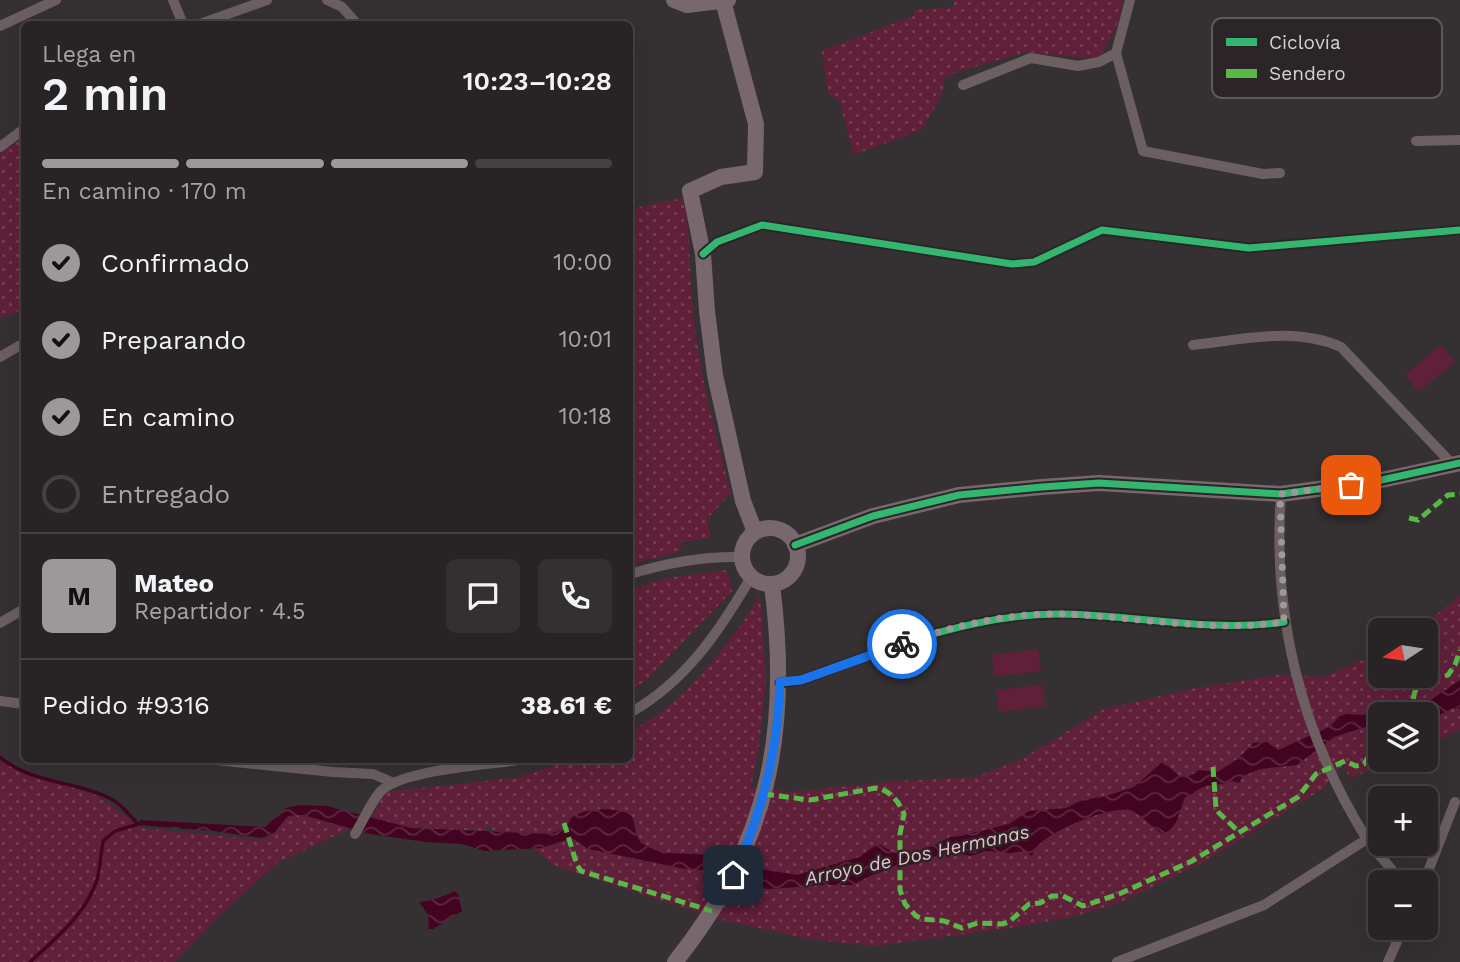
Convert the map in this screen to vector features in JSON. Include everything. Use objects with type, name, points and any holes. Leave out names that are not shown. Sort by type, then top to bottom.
[{"type":"street","points":[[0,26],[55,0]]},
{"type":"street","points":[[173,0],[182,21]]},
{"type":"street","points":[[208,21],[267,0]]},
{"type":"street","points":[[327,0],[342,7],[354,21]]},
{"type":"street","points":[[674,0],[687,5],[726,0],[756,124],[755,172],[721,177],[690,191],[703,254],[706,312],[715,375],[743,501],[755,532]]},
{"type":"street","points":[[1130,0],[1116,53],[1143,151],[1263,174],[1280,173]]},
{"type":"street","points":[[963,85],[1031,58],[1078,66],[1099,62],[1116,53]]},
{"type":"street","points":[[0,147],[21,131]]},
{"type":"street","points":[[1416,141],[1460,140]]},
{"type":"street","points":[[703,254],[717,242],[762,225],[1012,264],[1034,262],[1102,230],[1249,248],[1460,230]]},
{"type":"street","points":[[1193,345],[1277,336],[1306,336],[1325,339],[1341,346],[1457,465]]},
{"type":"street","points":[[0,357],[21,345]]},
{"type":"street","points":[[795,545],[873,516],[959,495],[1042,486],[1099,484],[1280,494],[1377,481],[1457,465]]},
{"type":"street","points":[[1280,494],[1284,622],[1295,678],[1327,763],[1367,839],[1392,870]]},
{"type":"street","points":[[764,528],[781,530],[795,545],[795,567],[784,580],[772,585],[751,577],[746,570],[742,557],[744,545],[755,532],[764,528]]},
{"type":"street","points":[[633,573],[654,566],[716,556],[742,557]]},
{"type":"street","points":[[633,711],[647,704],[682,674],[725,623],[751,577]]},
{"type":"street","points":[[675,962],[722,897],[744,852],[761,803],[771,764],[779,706],[778,633],[772,585]]},
{"type":"street","points":[[0,623],[21,611]]},
{"type":"street","points":[[780,682],[801,680],[927,635],[990,620],[1056,614],[1213,627],[1284,622]]},
{"type":"street","points":[[0,701],[21,704]]},
{"type":"street","points":[[245,763],[373,774],[394,783]]},
{"type":"street","points":[[355,834],[382,790],[394,783],[432,771],[495,763]]},
{"type":"street","points":[[1429,870],[1455,802]]},
{"type":"street","points":[[1117,962],[1264,905],[1367,839]]},
{"type":"street","points":[[1388,962],[1397,940]]},
{"type":"shaded area","points":[[954,0],[1122,0],[1114,31],[1097,59],[1026,52],[957,72],[944,78],[942,95],[921,130],[854,155],[839,100],[828,94],[822,51],[913,16],[915,10],[953,7]]},
{"type":"shaded area","points":[[21,139],[21,310],[0,318],[0,154]]},
{"type":"shaded area","points":[[683,198],[699,357],[731,493],[707,519],[711,538],[681,542],[680,552],[633,564],[633,208]]},
{"type":"shaded area","points":[[1441,345],[1455,362],[1418,392],[1405,375]]},
{"type":"shaded area","points":[[726,570],[733,590],[645,681],[633,689],[633,589],[666,578]]},
{"type":"shaded area","points":[[760,594],[766,681],[758,755],[751,787],[791,792],[899,781],[975,777],[1022,759],[1104,709],[1196,688],[1278,675],[1324,677],[1368,658],[1368,688],[1438,688],[1438,618],[1432,618],[1460,596],[1460,730],[1438,740],[1438,702],[1368,702],[1368,770],[1350,778],[1343,765],[1324,788],[1202,863],[1119,903],[1076,916],[1010,928],[874,946],[809,939],[723,920],[554,866],[533,848],[487,827],[485,831],[411,828],[371,819],[385,792],[521,777],[561,763],[633,763],[633,729],[658,715],[692,684],[738,628]]},
{"type":"shaded area","points":[[1038,649],[1041,671],[994,676],[992,655]]},
{"type":"shaded area","points":[[1043,685],[1045,706],[999,712],[996,690]]},
{"type":"shaded area","points":[[0,762],[98,796],[141,828],[263,840],[274,833],[288,816],[303,815],[351,828],[277,863],[220,915],[175,962],[0,962]]},
{"type":"water","points":[[1460,680],[1460,709],[1453,708],[1438,716],[1438,702],[1428,702]]},
{"type":"water","points":[[1368,714],[1368,726],[1334,737],[1297,765],[1260,769],[1243,776],[1239,783],[1232,781],[1205,786],[1185,797],[1175,823],[1163,834],[1137,814],[1118,810],[1066,827],[1044,841],[1032,856],[1024,851],[985,851],[971,856],[952,852],[872,875],[853,885],[758,888],[717,871],[685,869],[588,849],[572,838],[542,848],[485,851],[462,844],[370,834],[303,815],[288,816],[274,833],[261,838],[139,825],[140,820],[265,827],[286,808],[300,805],[327,806],[411,828],[548,834],[562,829],[578,814],[609,810],[632,815],[641,843],[653,849],[666,853],[714,855],[749,867],[797,875],[859,857],[875,846],[880,845],[895,853],[909,853],[950,837],[1009,824],[1029,811],[1066,808],[1082,800],[1103,797],[1134,787],[1161,763],[1184,777],[1199,770],[1218,772],[1240,757],[1253,743],[1267,742],[1278,750],[1329,727],[1340,716]]},
{"type":"water","points":[[454,891],[458,894],[462,911],[433,929],[428,929],[428,917],[419,902]]},
{"type":"waterway","points":[[0,757],[26,772],[113,800],[137,823]]},
{"type":"waterway","name":"Arroyo de Dos Hermanas","points":[[30,962],[69,925],[85,904],[97,880],[103,841],[115,831],[142,823]]},
{"type":"marked path","points":[[1409,518],[1418,520],[1448,495],[1460,494]]},
{"type":"marked path","points":[[1413,702],[1420,682],[1429,677],[1448,675],[1460,650]]},
{"type":"marked path","points":[[764,794],[810,800],[876,788],[890,794],[904,814],[900,834],[900,890],[905,904],[916,916],[923,919],[944,921],[962,928],[978,923],[1009,922],[1029,904],[1040,903],[1052,896],[1063,896],[1083,906],[1119,894],[1192,861],[1298,797],[1316,774],[1345,761],[1356,766],[1364,764],[1368,758]]},
{"type":"marked path","points":[[1213,767],[1216,808],[1239,832]]},
{"type":"marked path","points":[[564,823],[581,871],[712,911]]},
{"type":"cycle path","points":[[703,254],[717,242],[762,225],[1012,264],[1034,262],[1102,230],[1249,248],[1460,230]]},
{"type":"cycle path","points":[[795,545],[873,516],[959,495],[1099,483],[1281,494],[1377,481],[1460,463]]},
{"type":"cycle path","points":[[780,683],[801,680],[958,627],[1024,616],[1086,615],[1226,625],[1284,622]]},
{"type":"way so far","points":[[902,644],[927,635],[990,620],[1056,614],[1213,627],[1284,622],[1280,494],[1351,485]]},
{"type":"route","points":[[733,875],[764,794],[771,764],[780,682],[801,680],[902,644]]}]
